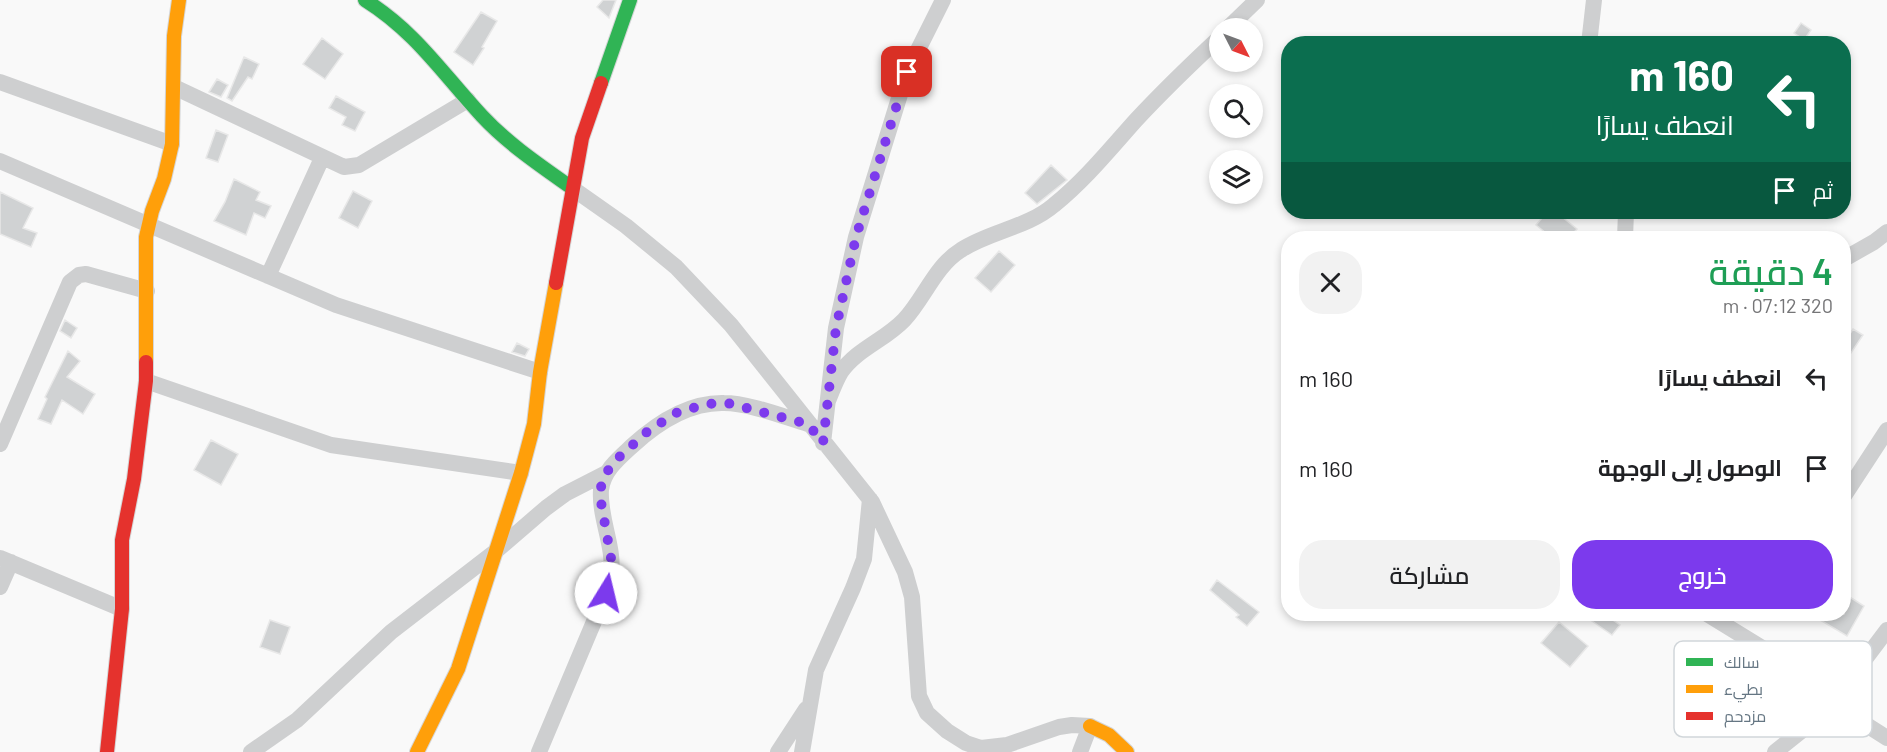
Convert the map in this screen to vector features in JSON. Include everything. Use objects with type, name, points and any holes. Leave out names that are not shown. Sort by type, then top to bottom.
[{"type":"street","points":[[107,752],[122,609],[122,540],[134,479],[146,381],[146,237],[172,144],[174,36],[179,0]]},
{"type":"street","points":[[365,0],[406,27],[484,118],[521,151],[626,226],[676,267],[731,325],[870,499],[887,530],[905,573],[912,597],[919,696],[927,713],[956,737],[981,748],[1007,745],[1072,725],[1101,729],[1127,752]]},
{"type":"street","points":[[417,752],[458,669],[534,424],[540,372],[582,138],[630,0]]},
{"type":"street","points":[[823,443],[836,328],[856,237],[907,72],[943,0]]},
{"type":"street","points":[[1238,18],[1257,0]]},
{"type":"street","points":[[1590,36],[1594,0]]},
{"type":"street","points":[[828,401],[841,372],[865,349],[905,319],[947,261],[959,250],[1034,219],[1053,206],[1079,182],[1167,86],[1209,47]]},
{"type":"street","points":[[0,82],[172,144]]},
{"type":"street","points":[[174,87],[344,167],[359,165],[468,100]]},
{"type":"street","points":[[268,276],[322,158]]},
{"type":"street","points":[[0,161],[336,305],[540,372]]},
{"type":"street","points":[[1851,255],[1887,232]]},
{"type":"street","points":[[0,444],[5,417],[70,282],[79,275],[86,274],[147,291]]},
{"type":"street","points":[[146,381],[331,445],[520,473]]},
{"type":"street","points":[[539,752],[606,593],[611,575],[611,558],[601,502],[601,487],[606,473],[617,459],[648,431],[678,412],[708,404],[727,403],[808,424]]},
{"type":"street","points":[[1851,485],[1887,430]]},
{"type":"street","points":[[251,752],[297,720],[391,632],[565,494],[606,473]]},
{"type":"street","points":[[802,752],[816,670],[864,560],[870,499]]},
{"type":"street","points":[[0,587],[5,560],[122,609]]},
{"type":"street","points":[[1718,621],[1751,641]]},
{"type":"street","points":[[1872,650],[1887,630]]},
{"type":"street","points":[[778,752],[809,703]]},
{"type":"street","points":[[1080,752],[1090,726]]},
{"type":"street","points":[[1872,729],[1887,738]]},
{"type":"street","points":[[1775,752],[1794,737]]},
{"type":"building","points":[[603,0],[616,0],[609,18],[597,7]]},
{"type":"building","points":[[481,12],[497,21],[473,65],[454,52]]},
{"type":"building","points":[[1801,23],[1811,30],[1807,36],[1798,36],[1794,33]]},
{"type":"building","points":[[322,38],[343,54],[325,79],[303,64]]},
{"type":"building","points":[[244,57],[259,64],[252,79],[248,77],[232,101],[227,98]]},
{"type":"building","points":[[217,79],[228,85],[221,97],[209,92]]},
{"type":"building","points":[[336,96],[365,112],[355,131],[342,125],[346,117],[329,108]]},
{"type":"building","points":[[216,130],[228,135],[218,162],[206,158]]},
{"type":"building","points":[[1051,165],[1067,180],[1037,204],[1025,193]]},
{"type":"building","points":[[234,179],[260,192],[256,200],[271,206],[265,218],[254,213],[246,235],[214,221]]},
{"type":"building","points":[[353,191],[372,201],[358,228],[339,218]]},
{"type":"building","points":[[0,192],[33,208],[23,228],[37,233],[31,247],[0,234]]},
{"type":"building","points":[[1541,219],[1565,219],[1577,229],[1575,231],[1543,231],[1536,225]]},
{"type":"building","points":[[999,251],[1015,265],[991,292],[975,278]]},
{"type":"building","points":[[65,320],[77,328],[71,338],[60,331]]},
{"type":"building","points":[[1853,329],[1863,335],[1851,353]]},
{"type":"building","points":[[517,343],[529,349],[525,356],[512,352]]},
{"type":"building","points":[[68,351],[80,361],[67,377],[95,394],[83,414],[62,400],[51,424],[38,419],[47,399],[45,397]]},
{"type":"building","points":[[211,440],[238,454],[221,485],[194,470]]},
{"type":"building","points":[[1217,580],[1259,612],[1247,626],[1236,617],[1239,615],[1210,590]]},
{"type":"building","points":[[1851,598],[1864,606],[1847,636],[1822,621],[1851,621]]},
{"type":"building","points":[[270,620],[290,627],[280,654],[260,647]]},
{"type":"building","points":[[1592,621],[1614,621],[1620,625],[1612,635]]},
{"type":"building","points":[[1559,622],[1588,646],[1570,667],[1541,643]]},
{"type":"traffic: fast","points":[[365,0],[383,12],[414,39],[482,116],[503,136],[572,188]]},
{"type":"traffic: fast","points":[[601,83],[630,0]]},
{"type":"traffic: slow","points":[[146,362],[146,237],[172,144],[174,36],[179,0]]},
{"type":"traffic: slow","points":[[417,752],[458,669],[521,473],[534,424],[540,372],[556,283]]},
{"type":"traffic: slow","points":[[1090,726],[1109,735],[1127,752]]},
{"type":"traffic: jam","points":[[556,283],[582,138],[601,83]]},
{"type":"traffic: jam","points":[[107,752],[122,609],[122,540],[134,479],[146,381],[146,362]]},
{"type":"route","points":[[606,593],[611,575],[611,558],[601,502],[601,487],[606,473],[617,459],[648,431],[678,412],[708,404],[727,403],[808,424],[823,443],[836,328],[856,237],[907,72]]}]
